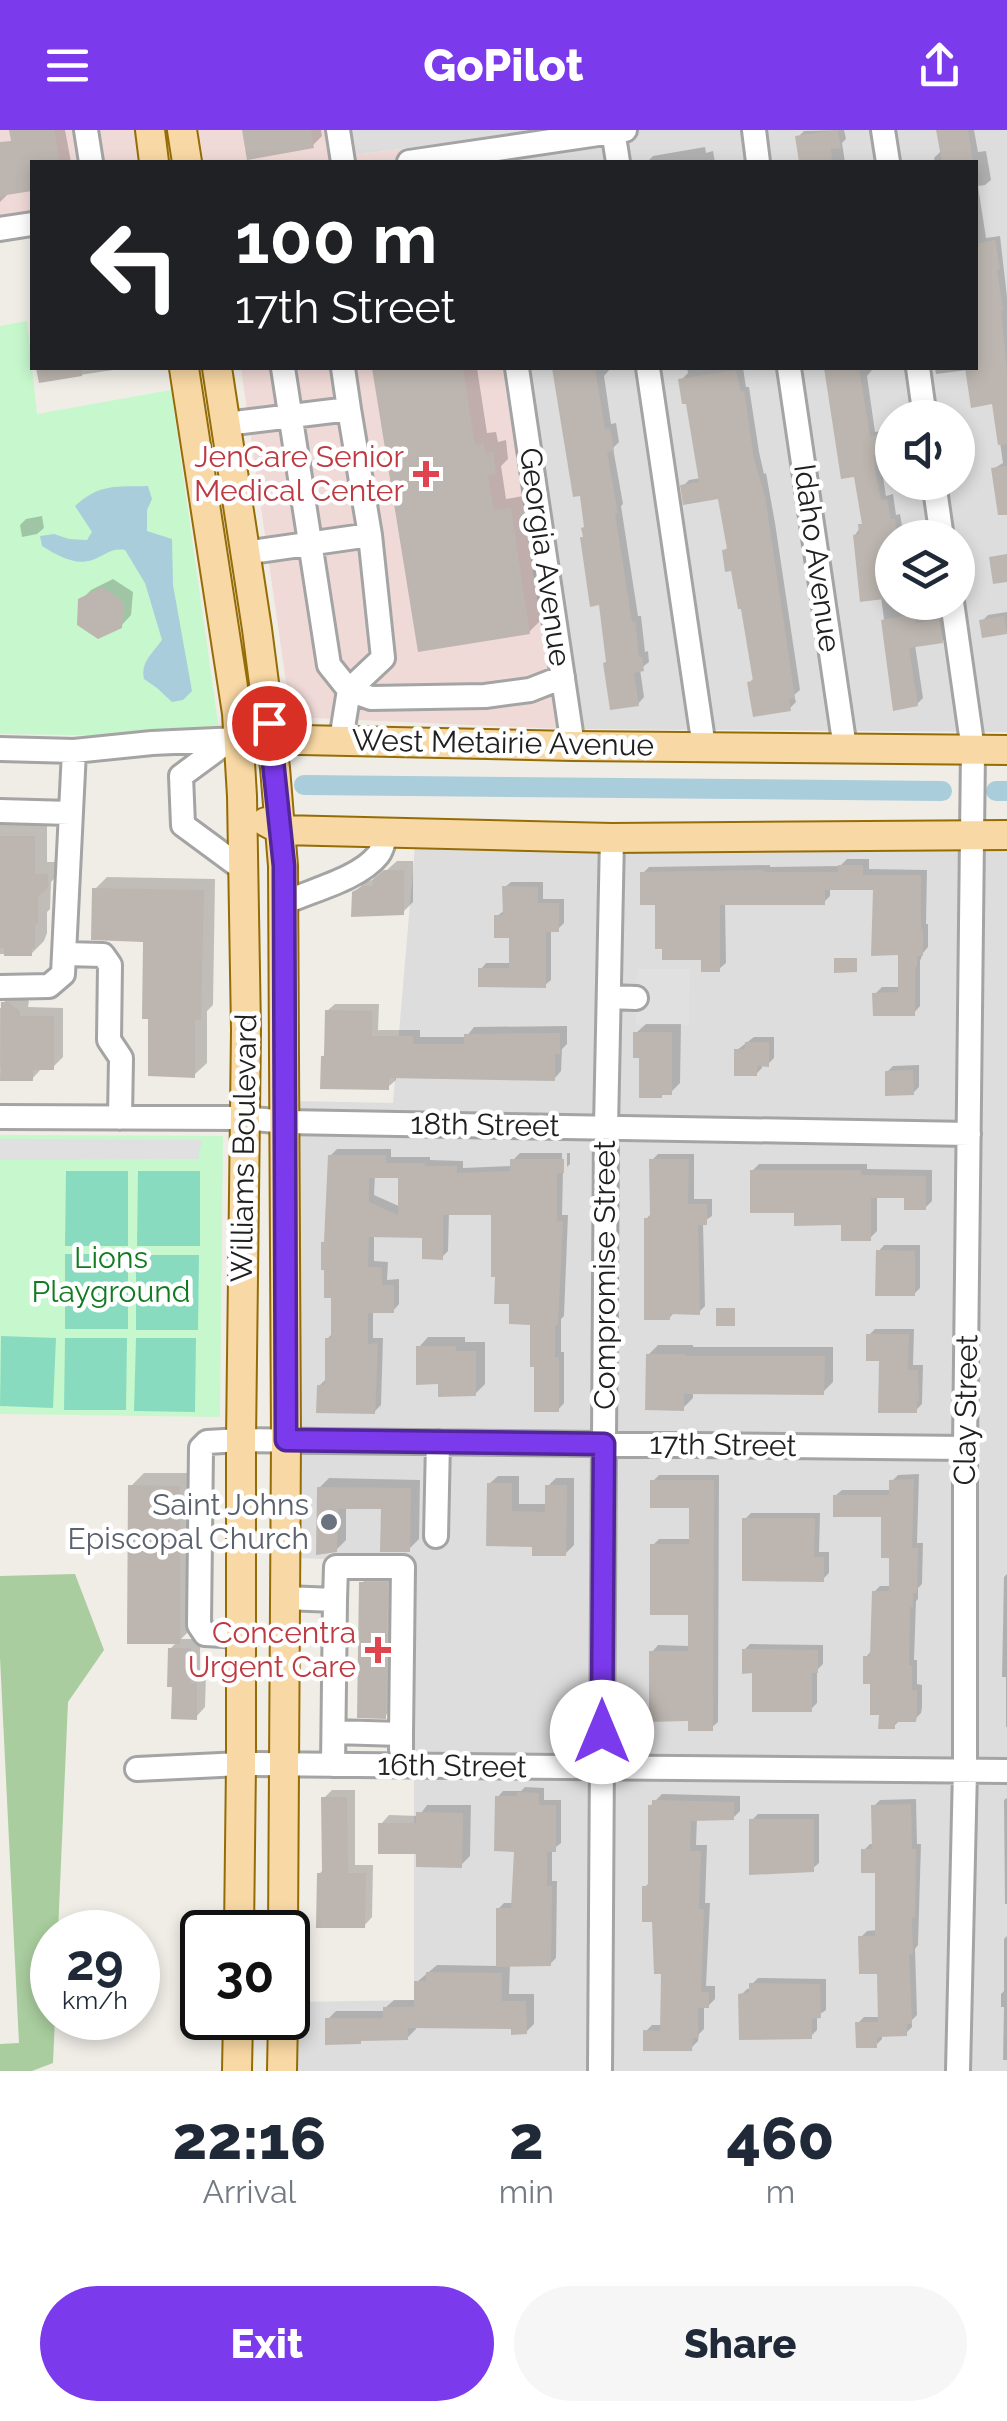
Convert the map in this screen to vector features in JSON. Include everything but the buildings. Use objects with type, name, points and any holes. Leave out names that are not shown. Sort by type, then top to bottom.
[{"type":"main road","points":[[182,130],[186,160]]},
{"type":"main road","name":"Williams Boulevard","points":[[184,370],[237,713],[235,739],[242,796],[246,1018],[239,1910]]},
{"type":"main road","name":"Williams Boulevard","points":[[218,370],[281,830],[286,1122],[283,1910]]},
{"type":"main road","name":"West Metairie Avenue","points":[[235,739],[1007,750]]},
{"type":"main road","points":[[242,796],[257,818],[281,830],[612,838],[1007,835]]},
{"type":"main road","points":[[246,1018],[284,1016]]},
{"type":"main road","points":[[237,2071],[238,2040]]},
{"type":"main road","points":[[282,2040],[282,2071]]},
{"type":"street","points":[[86,130],[91,160]]},
{"type":"street","points":[[338,130],[343,160]]},
{"type":"street","points":[[754,130],[758,160]]},
{"type":"street","points":[[883,130],[888,160]]},
{"type":"street","points":[[420,160],[617,131],[618,160]]},
{"type":"street","points":[[0,229],[30,224]]},
{"type":"street","points":[[283,370],[329,665],[350,690],[370,698],[485,696],[530,690],[563,676]]},
{"type":"street","points":[[341,740],[350,690],[383,658],[370,535],[344,370]]},
{"type":"street","name":"Georgia Avenue","points":[[516,370],[573,746]]},
{"type":"street","points":[[648,370],[704,747]]},
{"type":"street","name":"Idaho Avenue","points":[[789,370],[845,748]]},
{"type":"street","points":[[918,370],[922,400]]},
{"type":"street","points":[[226,424],[350,409]]},
{"type":"street","points":[[245,553],[370,535]]},
{"type":"street","name":"Clay Street","points":[[955,620],[973,750],[964,1448],[965,1770],[958,2071]]},
{"type":"street","points":[[235,739],[181,776],[183,825],[244,870]]},
{"type":"street","name":"West Metairie Avenue","points":[[0,750],[74,751],[235,739]]},
{"type":"street","points":[[0,987],[49,986],[63,974],[74,751]]},
{"type":"street","points":[[0,811],[70,812]]},
{"type":"street","points":[[284,903],[360,870],[377,856],[386,832]]},
{"type":"street","name":"Compromise Street","points":[[600,2071],[606,1127],[612,838]]},
{"type":"street","points":[[66,954],[103,955],[110,965],[109,1040],[120,1058],[120,1118]]},
{"type":"street","points":[[609,997],[636,998]]},
{"type":"street","name":"18th Street","points":[[0,1117],[244,1118],[286,1122],[969,1134]]},
{"type":"street","points":[[241,1440],[207,1442],[201,1448],[198,1626],[205,1634],[241,1636]]},
{"type":"street","name":"17th Street","points":[[241,1440],[964,1448]]},
{"type":"street","points":[[436,1536],[438,1442]]},
{"type":"street","points":[[333,1765],[336,1566],[403,1567],[401,1766]]},
{"type":"street","points":[[285,1598],[335,1600]]},
{"type":"street","points":[[334,1732],[401,1734]]},
{"type":"street","name":"16th Street","points":[[137,1769],[242,1764],[1007,1771]]},
{"type":"shaded area","points":[[0,130],[334,130],[338,157],[464,141],[467,160],[30,160],[30,213],[0,218]]},
{"type":"shaded area","points":[[334,130],[1007,130],[1007,732],[563,729],[502,370],[978,370],[978,160],[467,160],[463,141],[338,157]]},
{"type":"shaded area","points":[[241,370],[502,370],[563,729],[291,717]]},
{"type":"shaded area","points":[[415,845],[1007,848],[1007,2071],[295,2071],[295,2040],[310,2040],[310,2002],[414,2000],[414,1562],[294,1558],[296,1101],[393,1103]]},
{"type":"shaded area","points":[[637,969],[690,969],[689,1026],[636,1025]]},
{"type":"shaded area","points":[[0,1139],[202,1140],[198,1159],[0,1160]]},
{"type":"green space","points":[[27,321],[37,414],[171,390],[220,737],[0,734],[0,326]]},
{"type":"green space","name":"Lions Playground","points":[[0,1135],[223,1136],[220,1417],[0,1414]]},
{"type":"green space","points":[[66,1171],[128,1171],[128,1246],[65,1246]]},
{"type":"green space","points":[[138,1171],[200,1171],[200,1246],[137,1246]]},
{"type":"green space","points":[[65,1254],[128,1254],[128,1329],[65,1329]]},
{"type":"green space","points":[[136,1255],[199,1255],[198,1330],[136,1330]]},
{"type":"green space","points":[[1,1336],[56,1338],[53,1408],[0,1406]]},
{"type":"green space","points":[[65,1338],[127,1338],[126,1410],[64,1410]]},
{"type":"green space","points":[[136,1338],[196,1338],[195,1412],[134,1411]]},
{"type":"green space","points":[[75,1574],[104,1650],[68,1702],[59,1910],[30,1910],[30,2040],[54,2040],[53,2063],[32,2071],[0,2071],[0,2044],[19,2043],[0,1658],[0,1576]]},
{"type":"water","points":[[148,486],[152,499],[147,510],[147,531],[172,539],[173,585],[192,691],[183,700],[172,702],[144,679],[146,663],[162,640],[145,583],[125,550],[75,561],[42,546],[40,536],[54,534],[87,540],[92,532],[75,506],[101,490]]},
{"type":"waterway","points":[[304,785],[942,791]]},
{"type":"waterway","points":[[996,791],[1007,791]]},
{"type":"place","name":"JenCare Senior Medical Center","points":[[426,474]]},
{"type":"place","name":"Saint Johns Episcopal Church","points":[[329,1522]]},
{"type":"place","name":"Concentra Urgent Care","points":[[378,1650]]},
{"type":"route","points":[[269,723],[284,866],[286,1440],[604,1444],[602,1732]]}]
